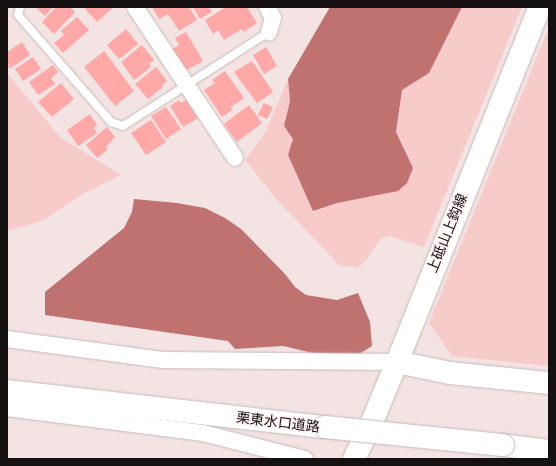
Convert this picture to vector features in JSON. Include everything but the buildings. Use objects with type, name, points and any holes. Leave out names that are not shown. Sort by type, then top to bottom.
[{"type":"main road","name":"上砥山上鈎線","points":[[354,459],[372,422],[397,362],[540,7]]},
{"type":"main road","points":[[397,362],[450,373],[549,383]]},
{"type":"main road","name":"栗東水口道路","points":[[7,391],[325,428],[503,445],[549,451]]},
{"type":"street","points":[[135,7],[235,158]]},
{"type":"street","points":[[267,7],[273,18],[269,32]]},
{"type":"street","points":[[7,339],[163,360],[397,362]]},
{"type":"street","points":[[7,408],[203,433],[305,459]]},
{"type":"lane","points":[[20,7],[18,15],[111,122],[123,126],[269,32]]},
{"type":"shaded area","points":[[330,7],[462,7],[429,73],[402,90],[396,132],[413,168],[407,183],[398,191],[337,203],[313,211],[288,155],[293,139],[284,126],[290,101],[288,79]]},
{"type":"shaded area","points":[[462,7],[522,7],[424,247],[389,236],[381,238],[367,259],[357,268],[339,265],[277,200],[245,160],[266,131],[288,79],[290,101],[284,126],[293,139],[288,155],[313,210],[337,203],[413,168],[396,132],[402,90],[429,73]]},
{"type":"shaded area","points":[[549,27],[549,366],[452,356],[429,323]]},
{"type":"shaded area","points":[[7,73],[60,137],[121,175],[81,195],[44,220],[7,231]]},
{"type":"shaded area","points":[[134,199],[177,203],[205,208],[225,218],[241,229],[285,274],[295,287],[306,295],[337,300],[358,293],[370,322],[372,346],[359,354],[317,354],[283,346],[235,349],[228,341],[45,315],[45,292],[124,228],[132,212]]}]
